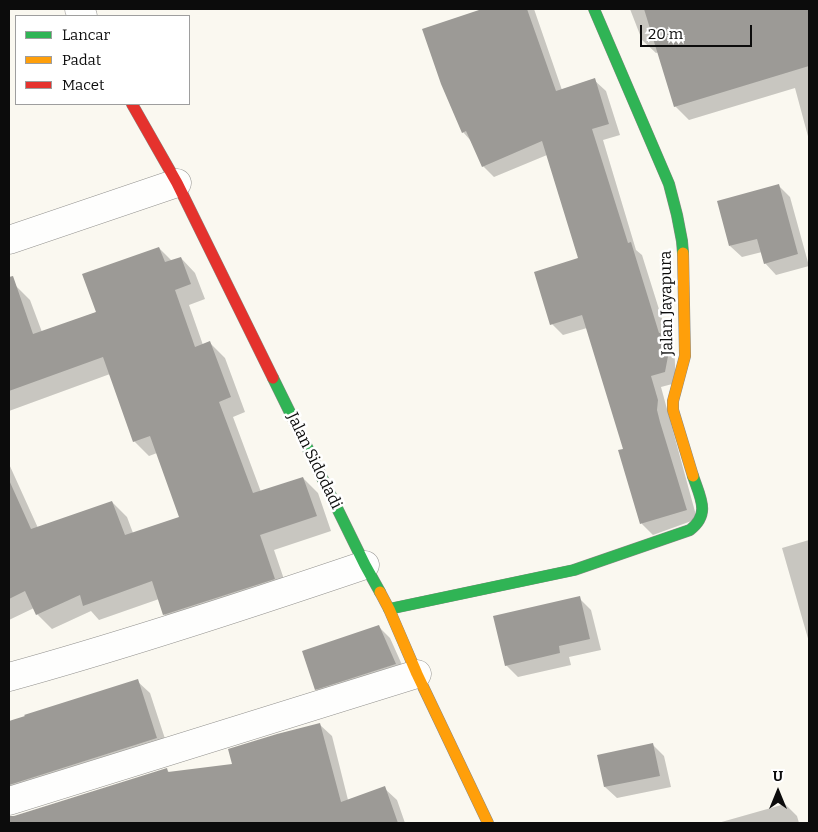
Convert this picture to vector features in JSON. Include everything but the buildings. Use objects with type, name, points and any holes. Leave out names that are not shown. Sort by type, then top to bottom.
[{"type":"street","name":"Jalan Jayapura","points":[[389,610],[574,570],[690,530],[701,520],[702,504],[673,410],[673,401],[685,356],[684,269],[682,241],[677,215],[669,184],[594,9]]},
{"type":"street","name":"Jalan Sidodadi","points":[[133,105],[176,183],[389,610],[417,674],[488,823]]},
{"type":"street","points":[[9,240],[176,183]]},
{"type":"street","points":[[9,678],[262,600],[365,565]]},
{"type":"street","points":[[9,801],[417,674]]},
{"type":"traffic: fast","points":[[594,9],[669,184],[677,215],[683,253]]},
{"type":"traffic: fast","points":[[273,378],[380,592]]},
{"type":"traffic: fast","points":[[389,609],[574,570],[690,530],[700,518],[702,511],[701,498],[693,476]]},
{"type":"traffic: slow","points":[[683,253],[685,356],[673,401],[673,410],[693,476]]},
{"type":"traffic: slow","points":[[380,592],[488,823]]},
{"type":"traffic: jam","points":[[133,105],[177,183],[273,378]]}]
